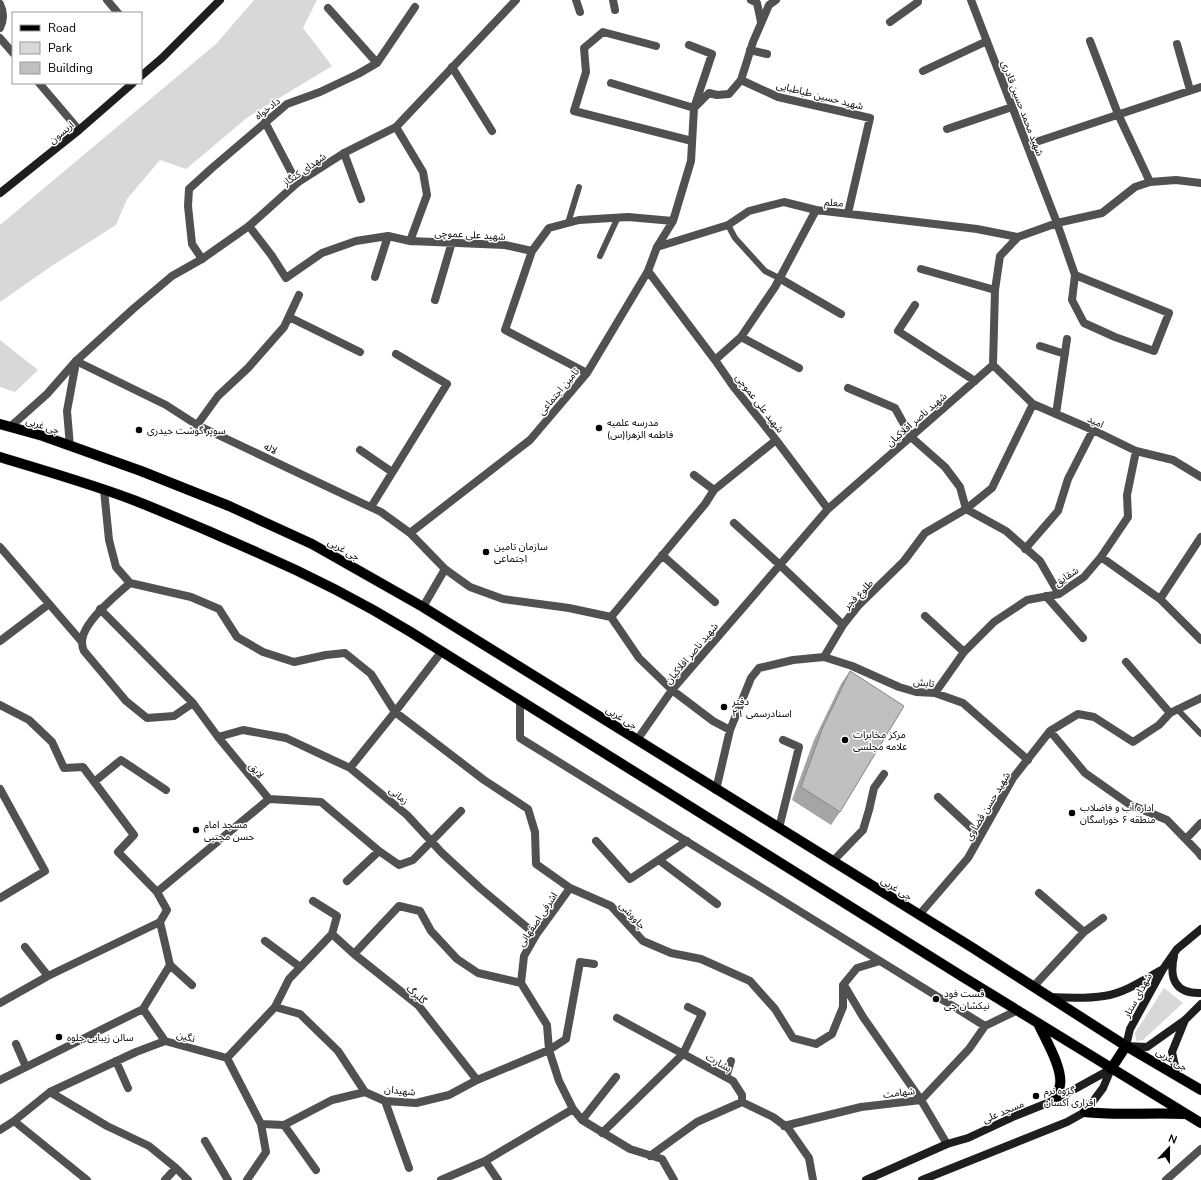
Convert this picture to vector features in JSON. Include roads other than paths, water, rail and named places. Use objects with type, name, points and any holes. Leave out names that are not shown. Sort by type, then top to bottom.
[{"type":"main road","points":[[142,75],[162,58],[220,0]]},
{"type":"main road","name":"اریسون","points":[[0,193],[79,130],[132,84]]},
{"type":"main road","name":"جی غربی","points":[[0,424],[70,446],[141,472],[229,506],[312,544],[423,607],[919,915],[1126,1046],[1201,1090]]},
{"type":"main road","points":[[0,457],[135,501],[222,536],[313,577],[442,651],[1111,1069],[1201,1123]]},
{"type":"main road","name":"شهدای ستار","points":[[1126,1046],[1130,1029],[1163,969],[1177,949],[1201,929]]},
{"type":"main road","points":[[1177,949],[1174,957],[1172,974],[1176,984],[1184,990],[1195,994],[1201,993]]},
{"type":"main road","points":[[1048,997],[1077,998],[1105,996],[1129,987],[1163,969]]},
{"type":"main road","points":[[922,1180],[1067,1122],[1085,1112],[1104,1088],[1111,1069],[1126,1046],[1147,1047],[1185,1020],[1201,1004]]},
{"type":"main road","points":[[1177,1075],[1172,1052],[1185,1020]]},
{"type":"main road","points":[[1038,1023],[1059,1075],[1060,1084],[1055,1100]]},
{"type":"main road","name":"مسجد علی","points":[[866,1180],[946,1144],[968,1138],[1055,1100],[1111,1069]]},
{"type":"main road","points":[[1085,1112],[1101,1114],[1158,1113],[1187,1115]]},
{"type":"street","points":[[107,0],[117,12]]},
{"type":"street","name":"شهدای کنگاز","points":[[10,427],[47,394],[76,361],[133,309],[167,281],[250,226],[297,183],[344,153],[396,127],[516,0]]},
{"type":"street","points":[[576,0],[580,12]]},
{"type":"street","points":[[613,0],[615,10]]},
{"type":"street","points":[[752,0],[757,3],[762,22]]},
{"type":"street","points":[[611,83],[694,108],[709,93],[717,95],[729,94],[741,80],[750,50],[769,5],[776,0]]},
{"type":"street","points":[[890,22],[918,2],[918,0]]},
{"type":"street","name":"شهید محمد حسین قادری","points":[[971,0],[1057,223],[1075,275]]},
{"type":"street","points":[[0,4],[4,17],[0,28]]},
{"type":"street","name":"دادخواه","points":[[202,259],[192,244],[188,206],[189,189],[287,104],[320,92],[377,63],[415,7]]},
{"type":"street","points":[[328,8],[377,63]]},
{"type":"street","points":[[656,46],[603,32],[584,48],[586,72],[574,111],[692,140]]},
{"type":"street","points":[[0,38],[12,52]]},
{"type":"street","points":[[923,71],[987,41]]},
{"type":"street","points":[[1090,41],[1118,114],[1150,182]]},
{"type":"street","name":"تامین اجتماعی","points":[[410,533],[530,440],[587,373],[648,271],[657,247],[673,221],[691,161],[694,108],[712,54],[690,44]]},
{"type":"street","points":[[1177,44],[1190,90]]},
{"type":"street","points":[[750,50],[766,54]]},
{"type":"street","points":[[452,67],[492,131]]},
{"type":"street","name":"شهید حسین طباطبایی","points":[[741,80],[778,97],[870,118],[848,213]]},
{"type":"street","points":[[40,84],[79,130]]},
{"type":"street","points":[[1027,145],[1190,90],[1201,88]]},
{"type":"street","points":[[947,129],[1012,107]]},
{"type":"street","points":[[265,122],[297,183]]},
{"type":"street","points":[[396,127],[422,172],[427,195],[410,241]]},
{"type":"street","points":[[344,153],[361,199]]},
{"type":"street","points":[[993,365],[995,290],[1000,256],[1018,237],[1057,223],[1102,212],[1135,187],[1150,182],[1176,180],[1201,184]]},
{"type":"street","name":"معلم","points":[[657,247],[728,225],[749,211],[784,202],[816,210],[977,229],[1018,237]]},
{"type":"street","points":[[715,360],[741,337],[775,287],[816,210]]},
{"type":"street","points":[[587,373],[505,330],[532,251],[549,228],[579,220],[628,217],[673,221]]},
{"type":"street","name":"شهید علی عموچی","points":[[250,226],[286,278],[322,252],[356,241],[388,236],[410,241],[505,245],[532,251]]},
{"type":"street","points":[[375,277],[388,236]]},
{"type":"street","points":[[435,300],[452,242]]},
{"type":"street","points":[[921,269],[995,290]]},
{"type":"street","name":"شهید علی عموچی","points":[[648,271],[733,386],[828,508]]},
{"type":"street","points":[[1075,275],[1169,313],[1154,351],[1115,337],[1084,323],[1072,300],[1075,275]]},
{"type":"street","points":[[779,278],[841,314]]},
{"type":"street","points":[[197,424],[218,396],[248,368],[284,327],[299,295]]},
{"type":"street","points":[[915,305],[898,331],[975,381]]},
{"type":"street","points":[[289,317],[360,352]]},
{"type":"street","points":[[741,337],[799,368]]},
{"type":"street","points":[[1056,414],[1067,339]]},
{"type":"street","points":[[1040,346],[1065,354]]},
{"type":"street","points":[[371,507],[447,384],[396,354]]},
{"type":"street","points":[[70,446],[66,411],[76,361]]},
{"type":"street","name":"لاله","points":[[76,361],[166,404],[197,424],[381,512],[410,533],[445,569]]},
{"type":"street","name":"شهید ناصر افلاکیان","points":[[637,740],[672,690],[828,508],[993,365]]},
{"type":"street","name":"امید","points":[[993,365],[1033,404],[1093,430],[1136,451],[1173,460],[1201,476]]},
{"type":"street","points":[[848,388],[895,408],[911,436],[945,467],[960,487],[966,510],[1006,531],[1040,561],[1059,594]]},
{"type":"street","name":"طلوع فجر","points":[[824,656],[843,625],[858,606],[904,561],[925,533],[966,510],[992,488],[1033,404]]},
{"type":"street","points":[[1025,549],[1058,511],[1068,479],[1093,430]]},
{"type":"street","points":[[611,617],[705,504],[714,490],[776,440]]},
{"type":"street","points":[[360,450],[392,472]]},
{"type":"street","name":"شقایق","points":[[935,693],[964,652],[994,622],[1027,600],[1059,594],[1084,577],[1101,557],[1128,517],[1127,494],[1136,451]]},
{"type":"street","points":[[694,475],[714,490]]},
{"type":"street","points":[[104,490],[110,540],[116,567],[130,582],[191,597],[219,609],[238,637],[263,652],[294,662],[326,655],[345,653],[371,674],[395,712]]},
{"type":"street","points":[[734,522],[843,625]]},
{"type":"street","points":[[1160,599],[1201,536]]},
{"type":"street","points":[[0,547],[82,642]]},
{"type":"street","points":[[662,555],[715,602]]},
{"type":"street","points":[[1101,557],[1160,599],[1201,640]]},
{"type":"street","points":[[423,607],[445,569],[470,587],[503,598],[569,608],[611,617],[639,658],[672,690],[713,721],[730,730]]},
{"type":"street","points":[[130,582],[100,609],[85,631],[82,642],[84,651],[126,701],[147,718],[174,716],[193,703]]},
{"type":"street","points":[[1046,596],[1083,638]]},
{"type":"street","points":[[0,641],[49,604]]},
{"type":"street","name":"لایق","points":[[100,609],[193,703],[218,737],[268,799]]},
{"type":"street","points":[[924,616],[964,652]]},
{"type":"street","points":[[350,768],[442,651]]},
{"type":"street","points":[[716,790],[730,730],[751,678],[760,668],[794,660],[824,656]]},
{"type":"street","name":"تابش","points":[[824,656],[852,666],[899,688],[916,692],[935,693],[963,702],[1028,760]]},
{"type":"street","points":[[1126,662],[1173,711]]},
{"type":"street","name":"شهید حسن قضاوی","points":[[919,915],[968,858],[1013,778],[1050,731],[1078,714],[1094,717],[1133,742],[1159,725],[1173,711],[1201,698]]},
{"type":"street","points":[[520,700],[520,738],[985,1026],[1018,1010]]},
{"type":"street","points":[[0,705],[29,720],[52,742],[64,768],[83,767],[134,835],[118,852],[157,892],[167,910],[160,922],[48,976],[0,1003]]},
{"type":"street","name":"چاووشی","points":[[395,712],[484,780],[528,809],[535,832],[536,864],[570,888],[611,906],[643,941],[671,953],[701,959],[750,981],[775,1008],[793,1038],[816,1044],[832,1034],[843,1006],[843,985]]},
{"type":"street","name":"زمانی","points":[[218,737],[243,730],[286,738],[350,768],[407,815],[442,853],[480,888],[536,934]]},
{"type":"street","points":[[1050,731],[1085,773],[1129,804],[1166,820],[1201,856]]},
{"type":"street","points":[[779,828],[799,747],[783,740]]},
{"type":"street","points":[[94,782],[121,760],[166,790]]},
{"type":"street","points":[[832,862],[863,830],[874,788],[884,774]]},
{"type":"street","points":[[0,789],[3,801],[45,871],[0,898]]},
{"type":"street","points":[[938,797],[980,836]]},
{"type":"street","points":[[157,892],[268,799],[321,802],[379,851],[399,865],[413,860],[461,811]]},
{"type":"street","points":[[1186,839],[1201,823]]},
{"type":"street","points":[[596,841],[630,880],[687,841]]},
{"type":"street","points":[[347,881],[379,851]]},
{"type":"street","points":[[659,860],[717,904]]},
{"type":"street","name":"اشرفی اصفهانی","points":[[521,982],[524,956],[536,934],[570,888]]},
{"type":"street","points":[[1039,893],[1084,932]]},
{"type":"street","points":[[247,1180],[266,1152],[261,1124],[227,1058],[274,1007],[289,979],[332,934],[337,916],[312,902]]},
{"type":"street","points":[[354,954],[400,906],[420,911],[431,931],[457,959],[478,973],[521,982],[547,1025],[549,1050],[559,1081],[573,1109],[582,1120],[630,1149],[662,1159],[674,1180]]},
{"type":"street","points":[[1033,987],[1084,932],[1103,918]]},
{"type":"street","points":[[160,922],[170,965],[192,985]]},
{"type":"street","name":"گلبرگ","points":[[332,934],[354,954],[418,1005],[477,1080]]},
{"type":"street","points":[[265,941],[300,967]]},
{"type":"street","points":[[25,947],[48,976]]},
{"type":"street","points":[[880,960],[857,968],[843,985],[863,1018],[921,1100],[946,1144]]},
{"type":"street","name":"شهیدان","points":[[365,1092],[385,1101],[416,1103],[449,1095],[477,1080],[549,1050],[566,1039],[580,962],[594,964]]},
{"type":"street","points":[[0,1080],[143,1009],[170,965]]},
{"type":"street","points":[[261,1124],[284,1125],[332,1100],[365,1092],[338,1051],[300,1014],[274,1007]]},
{"type":"street","points":[[602,1133],[683,1054],[702,1014],[688,1007]]},
{"type":"street","points":[[143,1009],[165,1041]]},
{"type":"street","name":"بشارت","points":[[617,1018],[733,1081],[742,1095],[742,1102]]},
{"type":"street","name":"شهامت","points":[[784,1126],[861,1107],[921,1100],[968,1049],[985,1026]]},
{"type":"street","name":"نگین","points":[[0,1130],[14,1121],[50,1092],[136,1052],[165,1041],[227,1058]]},
{"type":"street","points":[[16,1044],[26,1067]]},
{"type":"street","points":[[116,1061],[128,1088]]},
{"type":"street","points":[[726,1077],[731,1061]]},
{"type":"street","points":[[582,1120],[616,1077]]},
{"type":"street","points":[[50,1092],[107,1126],[149,1146],[188,1180]]},
{"type":"street","points":[[385,1101],[409,1168]]},
{"type":"street","points":[[650,1156],[697,1122],[742,1102],[773,1117],[788,1128],[809,1158],[813,1180]]},
{"type":"street","points":[[441,1180],[485,1161],[573,1109]]},
{"type":"street","points":[[14,1121],[87,1180]]},
{"type":"street","points":[[284,1125],[316,1170]]},
{"type":"street","points":[[205,1141],[228,1180]]},
{"type":"street","points":[[1166,1180],[1201,1149]]},
{"type":"street","points":[[485,1161],[498,1180]]},
{"type":"street","points":[[165,1180],[176,1168]]},
{"type":"lane","points":[[568,223],[579,187]]},
{"type":"lane","points":[[600,256],[618,217]]},
{"type":"lane","points":[[728,225],[735,238],[765,271],[779,278]]},
{"type":"lane","points":[[1173,711],[1201,734]]},
{"type":"place","name":"مدرسه علمیه فاطمه الزهرا(س)","points":[[599,428]]},
{"type":"place","name":"سوپر گوشت حیدری","points":[[139,430]]},
{"type":"place","name":"سازمان تامین اجتماعی","points":[[486,552]]},
{"type":"place","name":"دفتر اسنادرسمی ۲۱","points":[[724,707]]},
{"type":"place","name":"مرکز مخابرات علامه مجلسی","points":[[845,740]]},
{"type":"place","name":"اداره آب و فاضلاب منطقه ۶ خوراسگان","points":[[1072,813]]},
{"type":"place","name":"مسجد امام حسن مجتبی","points":[[196,830]]},
{"type":"place","name":"فست فود نیکشان جی","points":[[936,999]]},
{"type":"place","name":"سالن زیبایی جلوه","points":[[59,1037]]},
{"type":"place","name":"گروه نرم افزاری آکسان","points":[[1036,1096]]}]
